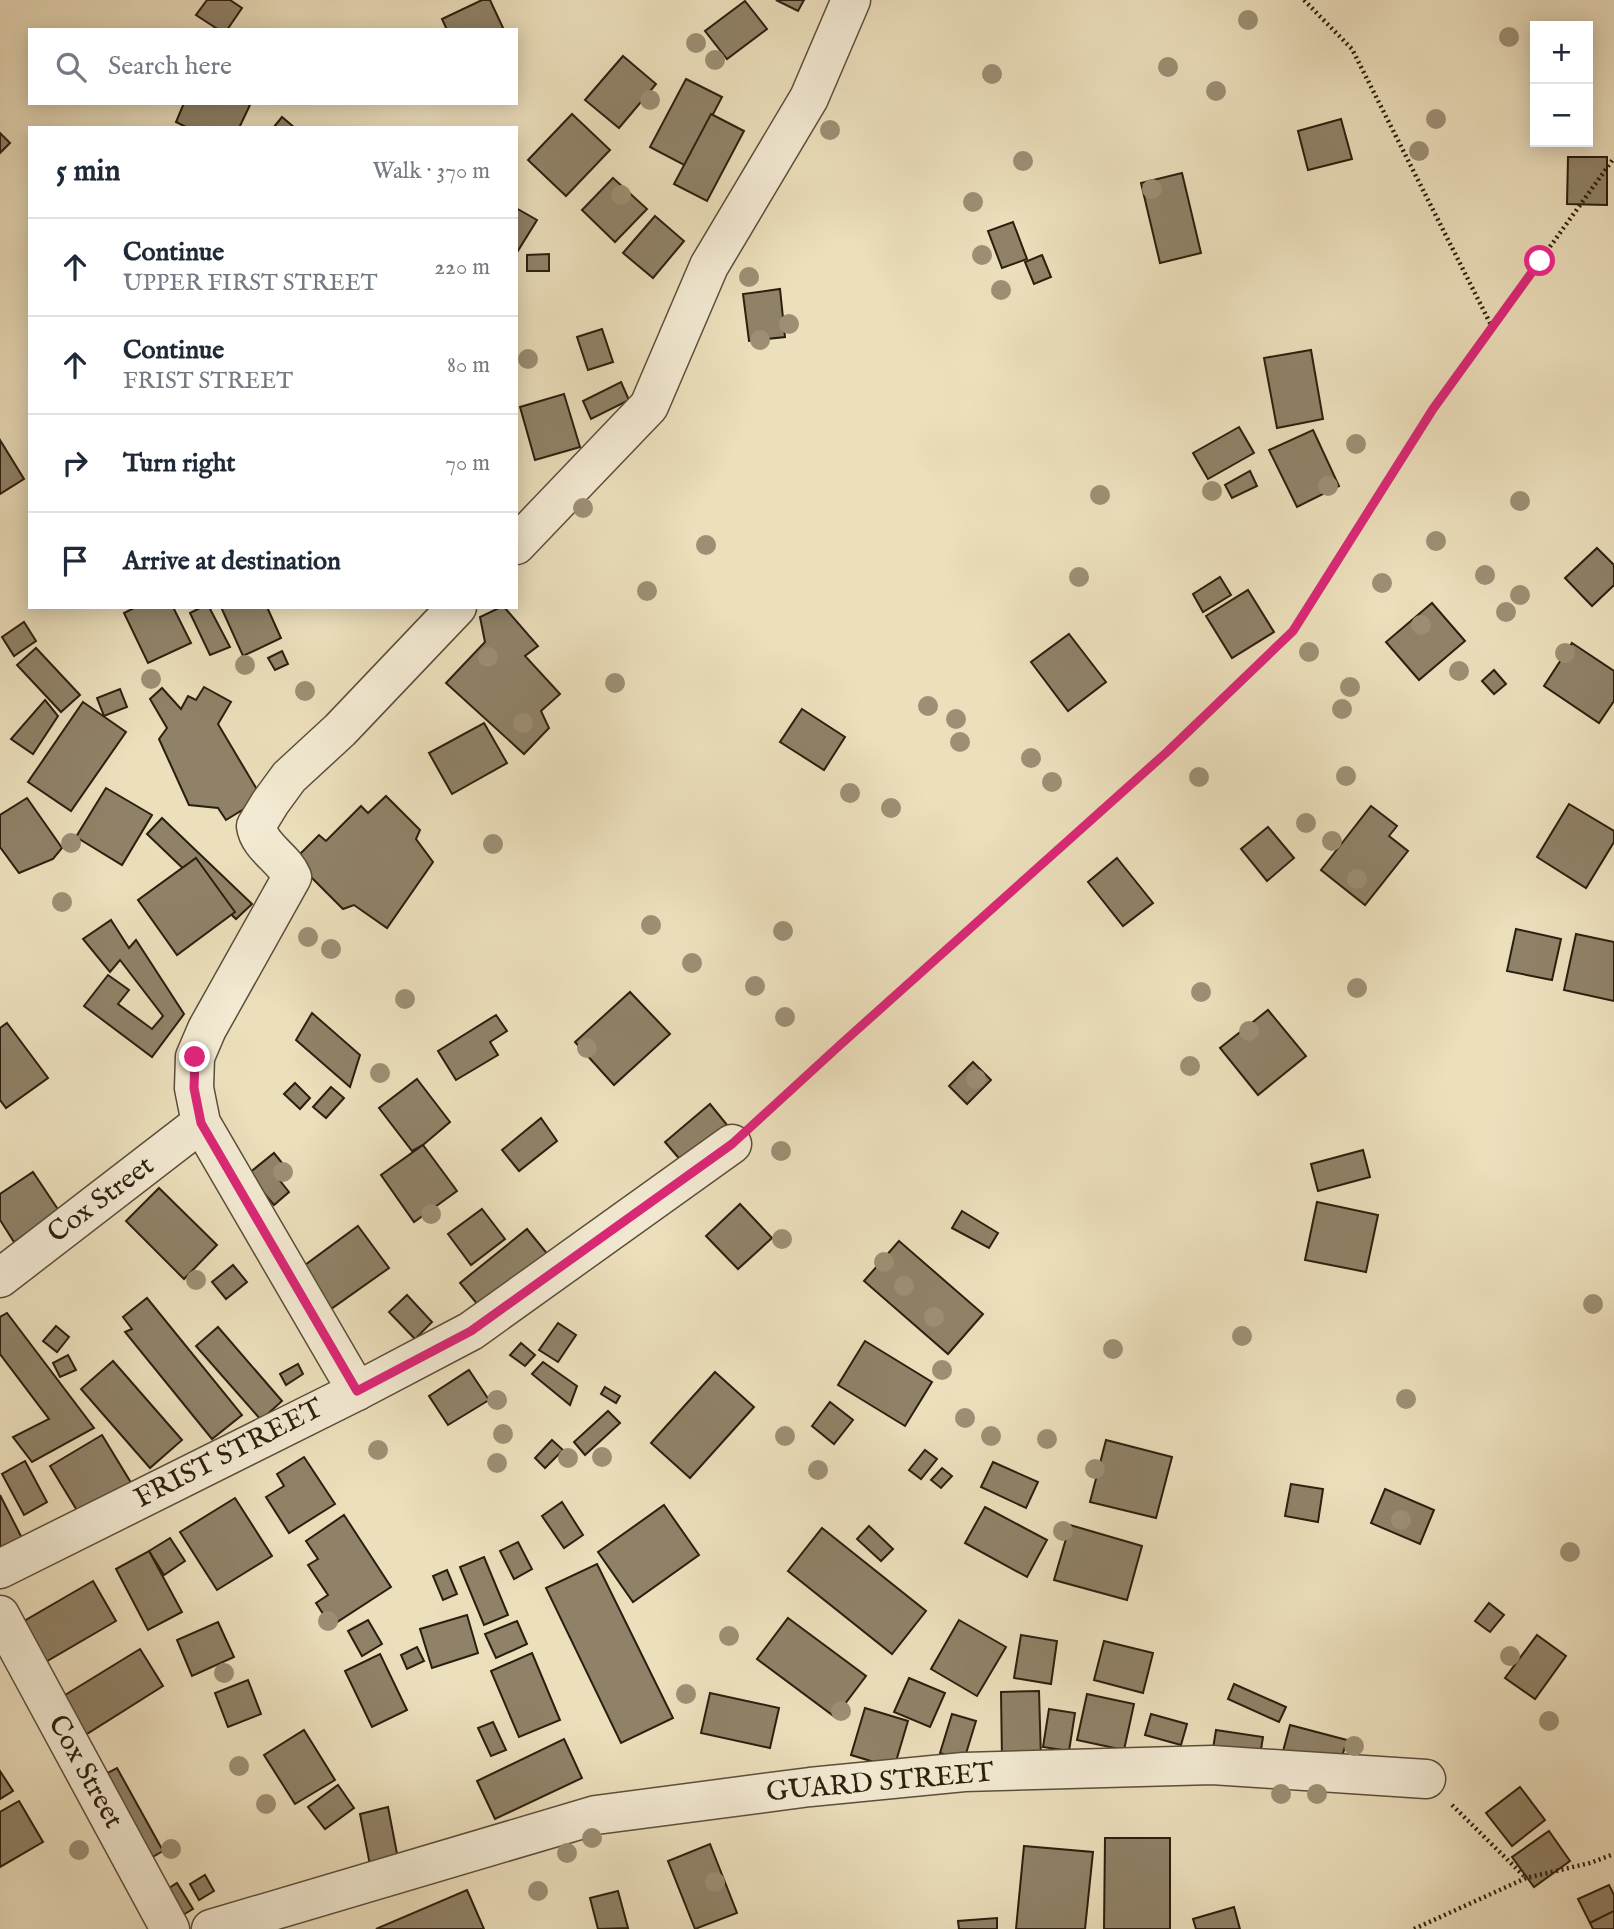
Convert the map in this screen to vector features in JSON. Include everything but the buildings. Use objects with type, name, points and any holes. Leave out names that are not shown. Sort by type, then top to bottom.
[{"type":"street","points":[[518,543],[649,406],[709,266],[808,98],[851,0]]},
{"type":"street","points":[[357,1391],[201,1123],[194,1088],[195,1057],[207,1029],[292,877],[289,869],[261,839],[256,826],[289,777],[340,730],[455,609]]},
{"type":"street","name":"Cox Street","points":[[0,1278],[201,1123]]},
{"type":"street","name":"FRIST STREET","points":[[0,1569],[357,1391],[471,1331],[732,1144]]},
{"type":"street","name":"Cox Street","points":[[0,1615],[170,1929]]},
{"type":"street","name":"GUARD STREET","points":[[211,1929],[597,1815],[810,1787],[964,1772],[1212,1765],[1426,1779]]},
{"type":"path","points":[[1304,0],[1352,49],[1492,327]]},
{"type":"path","points":[[732,1144],[1167,752],[1293,631],[1433,409],[1614,158]]},
{"type":"path","points":[[1426,1779],[1526,1878]]},
{"type":"path","points":[[1414,1929],[1526,1878],[1590,1863],[1614,1854]]},
{"type":"route","points":[[195,1057],[194,1088],[201,1123],[357,1391],[471,1331],[732,1144],[1167,752],[1293,631],[1433,409],[1540,261]]}]
